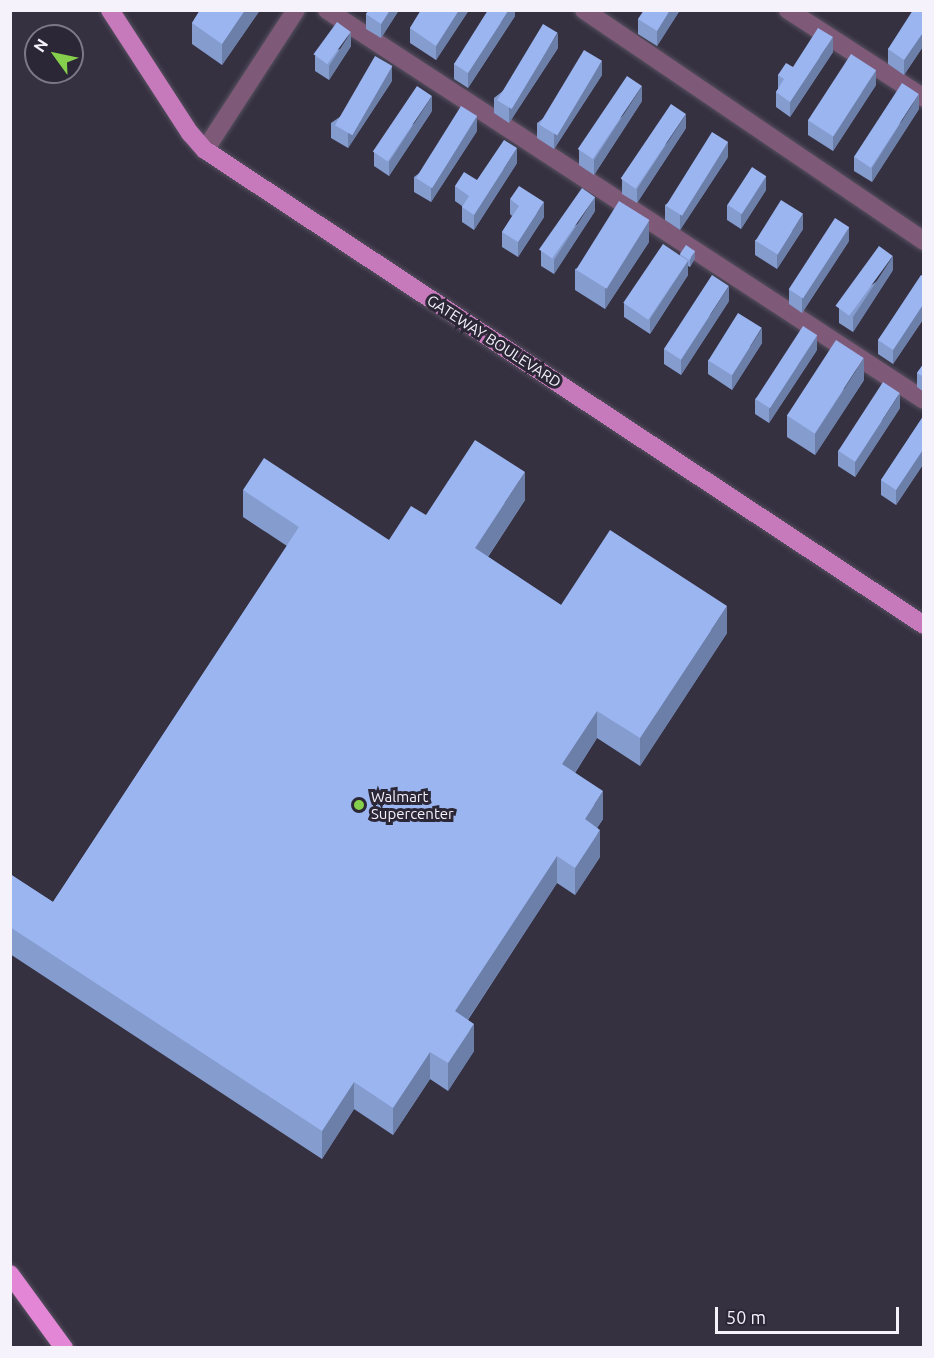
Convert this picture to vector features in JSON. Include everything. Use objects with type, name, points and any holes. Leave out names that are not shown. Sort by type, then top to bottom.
[{"type":"highway","points":[[10,1274],[64,1347]]},
{"type":"main road","name":"GATEWAY BOULEVARD","points":[[110,10],[190,133],[206,150],[924,625]]},
{"type":"street","points":[[206,150],[296,10]]},
{"type":"street","points":[[327,10],[924,400]]},
{"type":"street","points":[[584,10],[924,241]]},
{"type":"street","points":[[788,10],[924,98]]},
{"type":"building","points":[[200,10],[245,10],[222,44],[192,23]]},
{"type":"building","points":[[369,10],[390,10],[381,24],[366,14]]},
{"type":"building","points":[[421,10],[459,10],[436,46],[410,28]]},
{"type":"building","points":[[488,10],[509,10],[468,73],[454,64]]},
{"type":"building","points":[[644,10],[670,10],[657,31],[638,19]]},
{"type":"building","points":[[913,10],[924,10],[924,31],[904,60],[888,49]]},
{"type":"building","points":[[337,22],[351,32],[327,64],[313,54]]},
{"type":"building","points":[[543,24],[558,33],[512,109],[497,100]]},
{"type":"building","points":[[818,28],[833,37],[790,102],[776,92],[784,79],[778,75],[786,63],[793,67]]},
{"type":"building","points":[[584,50],[602,61],[557,135],[539,125]]},
{"type":"building","points":[[851,54],[876,70],[833,137],[808,120]]},
{"type":"building","points":[[375,56],[392,66],[352,135],[335,125]]},
{"type":"building","points":[[627,76],[642,86],[593,159],[578,149]]},
{"type":"building","points":[[902,83],[919,94],[871,168],[854,157]]},
{"type":"building","points":[[417,86],[432,96],[388,162],[373,151]]},
{"type":"building","points":[[671,104],[686,114],[636,189],[621,179]]},
{"type":"building","points":[[461,106],[477,116],[432,188],[416,178]]},
{"type":"building","points":[[712,132],[728,142],[682,216],[666,206]]},
{"type":"building","points":[[504,140],[517,148],[474,215],[462,207],[469,196],[455,186],[464,172],[477,180]]},
{"type":"building","points":[[752,167],[766,176],[742,214],[727,205]]},
{"type":"building","points":[[519,186],[544,202],[518,242],[502,232],[519,206],[510,199]]},
{"type":"building","points":[[582,188],[595,197],[552,259],[539,249]]},
{"type":"building","points":[[781,200],[803,214],[778,254],[756,241]]},
{"type":"building","points":[[619,201],[650,220],[607,289],[576,270]]},
{"type":"building","points":[[835,218],[849,227],[803,299],[789,289]]},
{"type":"building","points":[[663,244],[688,261],[648,320],[623,303]]},
{"type":"building","points":[[686,245],[695,251],[689,260],[680,254]]},
{"type":"building","points":[[879,246],[893,256],[849,316],[836,306]]},
{"type":"building","points":[[712,275],[729,286],[681,360],[664,349]]},
{"type":"building","points":[[921,275],[924,277],[924,303],[893,350],[878,340]]},
{"type":"building","points":[[738,313],[762,328],[732,375],[708,360]]},
{"type":"building","points":[[803,326],[817,335],[770,408],[756,399]]},
{"type":"building","points":[[836,340],[864,358],[815,433],[787,415]]},
{"type":"building","points":[[924,363],[924,377],[917,373]]},
{"type":"building","points":[[883,382],[900,393],[855,462],[838,451]]},
{"type":"building","points":[[924,415],[924,448],[896,490],[881,480]]},
{"type":"building","name":"Walmart Supercenter","points":[[475,440],[525,472],[475,548],[561,605],[610,530],[727,606],[640,738],[597,711],[562,764],[603,791],[585,819],[600,830],[575,868],[557,856],[455,1011],[474,1024],[448,1063],[430,1052],[393,1108],[354,1082],[322,1131],[10,927],[10,874],[53,902],[299,527],[243,490],[264,458],[389,540],[411,506],[426,515]]},
{"type":"place","name":"Walmart Supercenter","points":[[359,805]]}]
